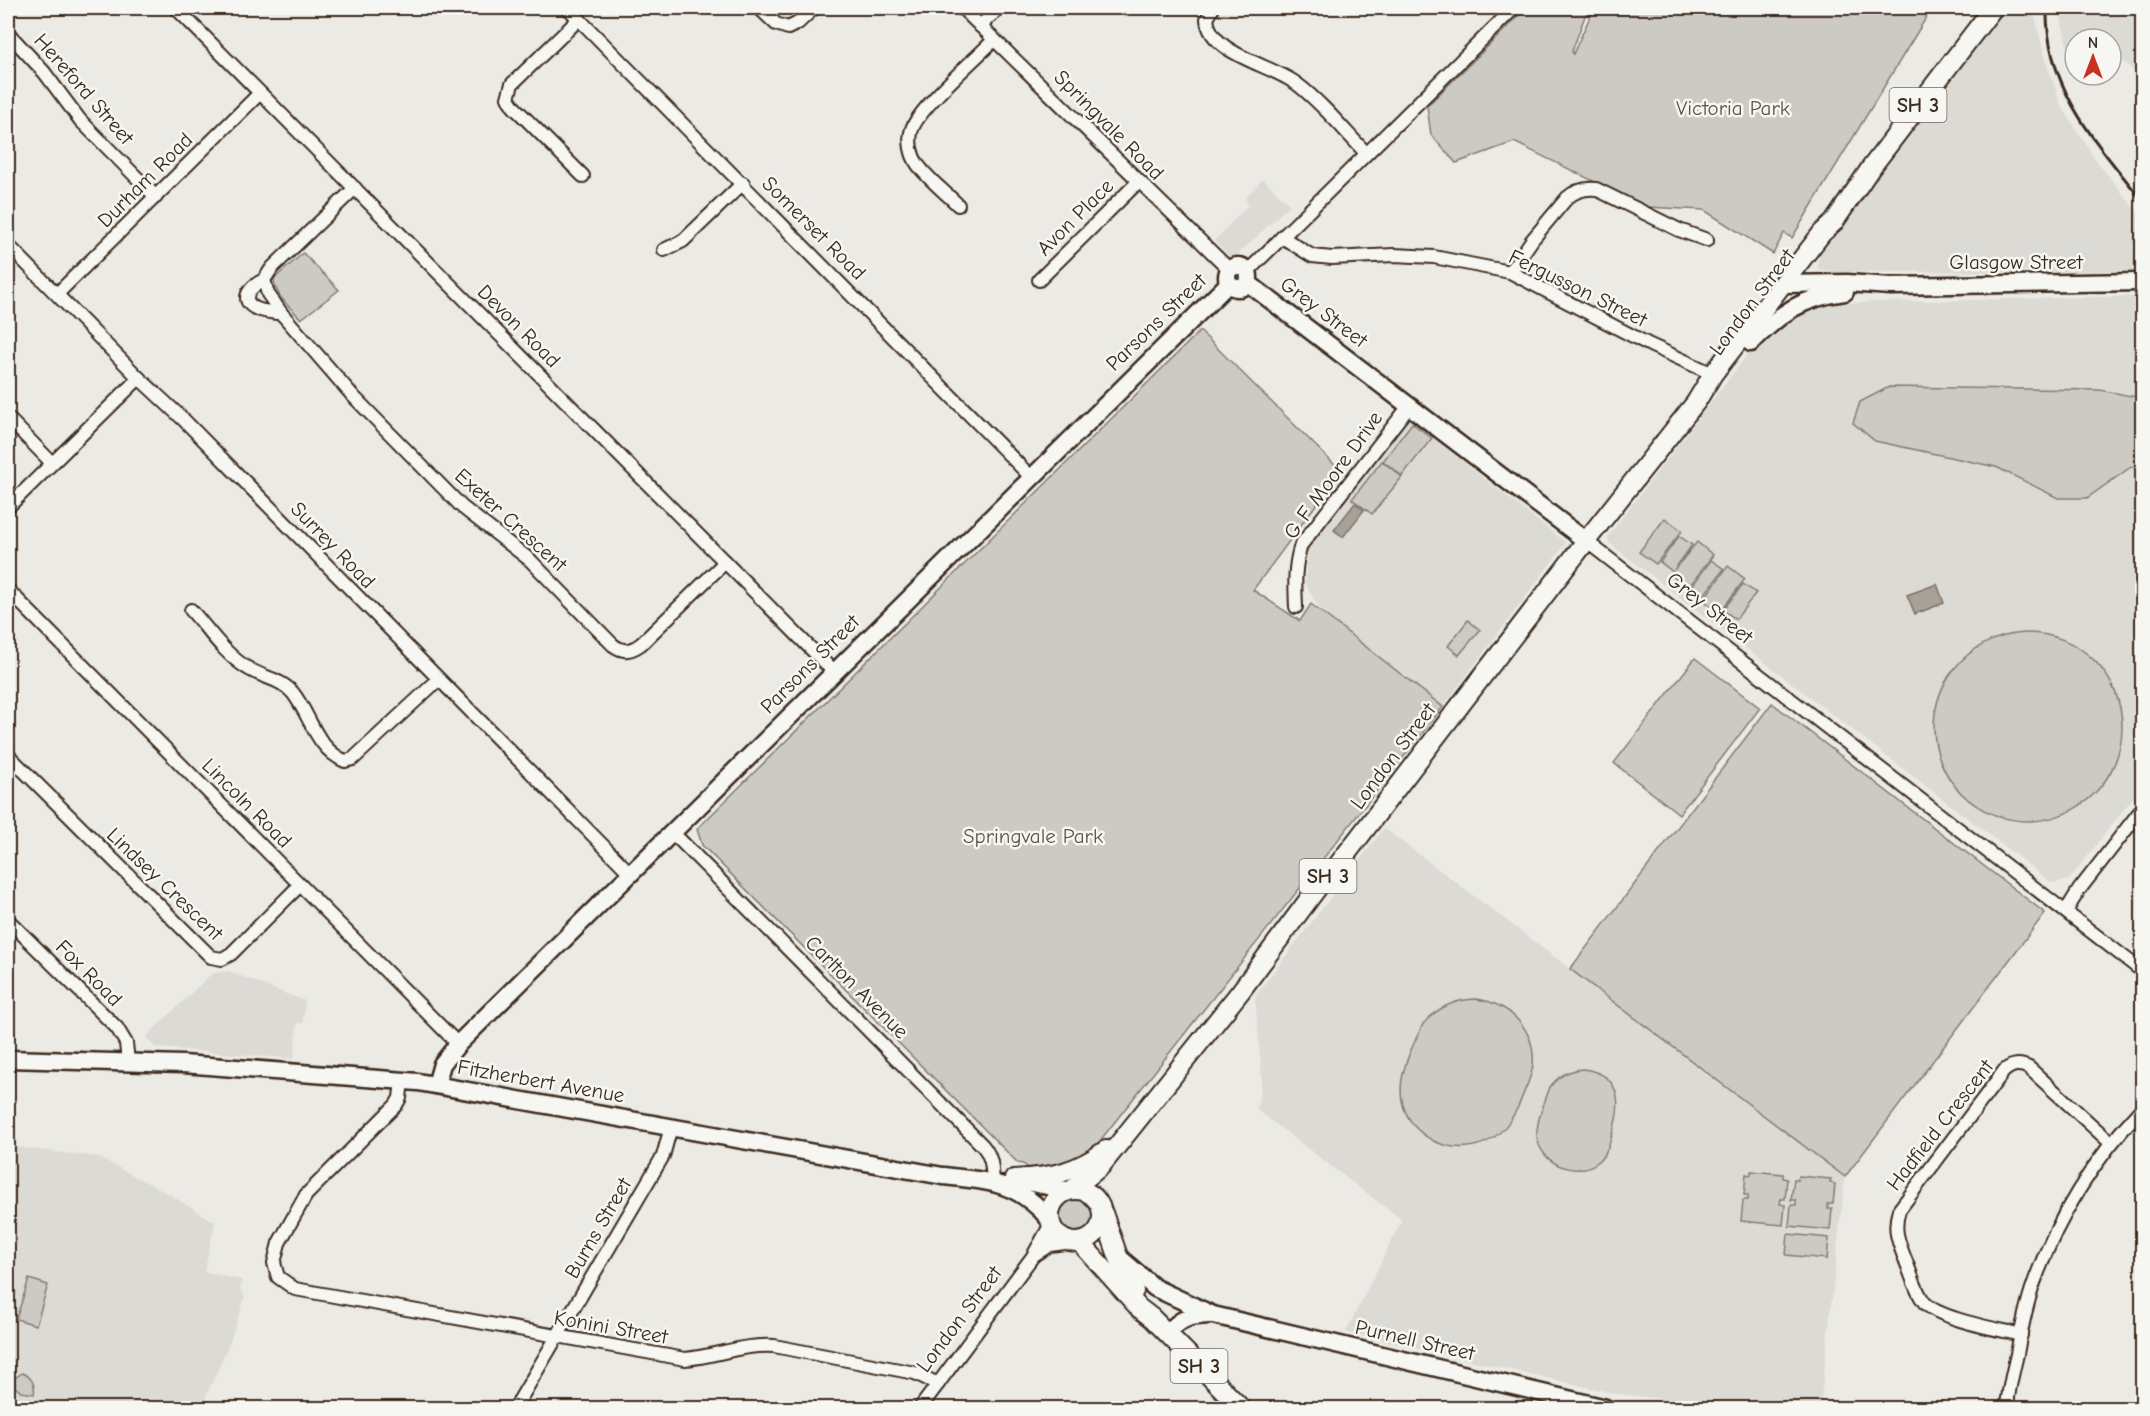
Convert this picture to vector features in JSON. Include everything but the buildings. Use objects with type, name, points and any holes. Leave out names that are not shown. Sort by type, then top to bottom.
[{"type":"highway","name":"London Street","points":[[1696,402],[1721,380],[1752,343],[1822,233],[1834,222],[1884,151],[1993,8]]},
{"type":"highway","name":"London Street","points":[[1070,1189],[1101,1166],[1240,992],[1586,541],[1696,402],[1713,374],[1789,284],[1809,264],[1829,236],[1834,222]]},
{"type":"highway","name":"London Street","points":[[1101,1209],[1103,1183],[1124,1137]]},
{"type":"highway","points":[[1014,1179],[1062,1174],[1097,1157],[1124,1137]]},
{"type":"highway","points":[[1070,1189],[1088,1193],[1101,1209]]},
{"type":"highway","name":"SH 3","points":[[1070,1189],[1059,1195],[1052,1207],[1051,1222],[1057,1234],[1064,1239],[1076,1242],[1139,1308],[1167,1333],[1235,1406]]},
{"type":"highway","name":"SH 3","points":[[1076,1242],[1095,1235],[1102,1222],[1101,1209]]},
{"type":"highway","name":"SH 3","points":[[1101,1209],[1133,1291],[1152,1318]]},
{"type":"main road","points":[[1809,264],[1814,276],[1822,283]]},
{"type":"main road","points":[[1229,276],[1238,288],[1248,277]]},
{"type":"main road","name":"Parsons Street","points":[[436,1085],[441,1064],[458,1044],[1031,477],[1229,276]]},
{"type":"main road","name":"Grey Street","points":[[1248,277],[1409,406],[1586,541]]},
{"type":"main road","name":"Glasgow Street","points":[[1789,284],[1891,286],[2142,282]]},
{"type":"main road","name":"Glasgow Street","points":[[1752,343],[1782,314],[1812,298],[1824,294],[1891,286]]},
{"type":"main road","name":"Fitzherbert Avenue","points":[[8,1059],[183,1064],[436,1085],[943,1176],[993,1182],[1026,1196],[1040,1207],[1051,1222]]},
{"type":"main road","points":[[993,1182],[1014,1179],[1070,1189]]},
{"type":"main road","name":"Purnell Street","points":[[1118,1256],[1155,1288],[1213,1315],[1606,1408]]},
{"type":"main road","name":"Purnell Street","points":[[1167,1333],[1189,1316],[1213,1315]]},
{"type":"street","name":"Devon Road","points":[[177,8],[834,672]]},
{"type":"street","name":"Somerset Road","points":[[568,8],[1031,477]]},
{"type":"street","points":[[759,8],[779,26],[788,28],[798,23],[814,8]]},
{"type":"street","name":"Springvale Road","points":[[962,8],[1138,182],[1229,276]]},
{"type":"street","points":[[980,26],[999,8]]},
{"type":"street","points":[[1213,8],[1207,19],[1214,36],[1247,60],[1280,73],[1297,84],[1366,153]]},
{"type":"street","points":[[1248,277],[1282,237],[1514,8]]},
{"type":"street","points":[[579,19],[512,84],[508,98],[514,107],[583,176]]},
{"type":"street","name":"Hereford Street","points":[[8,33],[44,72],[80,120],[156,197]]},
{"type":"street","points":[[958,205],[917,164],[910,143],[911,135],[917,120],[994,40]]},
{"type":"street","name":"Durham Road","points":[[57,294],[260,93]]},
{"type":"street","name":"Avon Place","points":[[1039,280],[1138,182]]},
{"type":"street","points":[[664,250],[683,242],[743,183]]},
{"type":"street","points":[[282,314],[258,309],[251,305],[248,291],[264,280],[272,268],[355,188]]},
{"type":"street","points":[[1510,272],[1532,240],[1567,198],[1573,192],[1589,189],[1596,189],[1679,230],[1707,240]]},
{"type":"street","name":"Fergusson Street","points":[[1282,237],[1312,256],[1434,257],[1510,272],[1650,345],[1713,374]]},
{"type":"street","name":"Surrey Road","points":[[8,245],[139,378],[184,420],[630,873]]},
{"type":"street","name":"Exeter Crescent","points":[[264,280],[268,294],[282,314],[353,396],[462,507],[530,560],[619,650],[632,650],[641,644],[725,562]]},
{"type":"street","points":[[8,507],[139,378]]},
{"type":"street","name":"G F Moore Drive","points":[[1296,607],[1294,574],[1301,545],[1409,406]]},
{"type":"street","points":[[8,418],[52,463]]},
{"type":"street","name":"Grey Street","points":[[1586,541],[2142,971]]},
{"type":"street","name":"Lincoln Road","points":[[8,590],[458,1044]]},
{"type":"street","points":[[190,610],[234,658],[249,669],[279,682],[292,692],[327,750],[335,757],[345,761],[353,759],[438,680]]},
{"type":"street","name":"Lindsey Crescent","points":[[8,755],[205,953],[214,958],[222,959],[231,954],[300,885]]},
{"type":"street","points":[[2066,911],[2079,890],[2142,809]]},
{"type":"street","name":"Carlton Avenue","points":[[672,832],[983,1146],[990,1156],[993,1182]]},
{"type":"street","name":"Fox Road","points":[[8,920],[117,1028],[126,1044],[128,1062]]},
{"type":"street","name":"Hadfield Crescent","points":[[2021,1335],[1942,1315],[1924,1303],[1897,1237],[1896,1219],[1899,1210],[2009,1066],[2017,1064],[2029,1068],[2111,1143]]},
{"type":"street","name":"Konini Street","points":[[402,1081],[400,1098],[396,1105],[306,1195],[279,1243],[274,1263],[278,1277],[295,1289],[685,1359],[708,1357],[753,1345],[774,1346],[915,1373],[938,1384]]},
{"type":"street","points":[[2007,1408],[2021,1335],[2034,1284],[2067,1210],[2111,1143],[2142,1108]]},
{"type":"street","name":"Burns Street","points":[[515,1408],[663,1156],[671,1127]]},
{"type":"street","name":"London Street","points":[[920,1408],[1034,1256],[1051,1222]]},
{"type":"street","name":"London Street","points":[[1034,1256],[1044,1248],[1076,1242]]},
{"type":"shaded area","points":[[2004,8],[2033,8],[2046,62],[2061,105],[2095,159],[2142,218],[2142,271],[1834,272],[1818,269],[1818,256]]},
{"type":"shaded area","points":[[2059,8],[2130,8],[2140,15],[2142,12],[2142,77],[2123,61],[2123,27],[2063,27]]},
{"type":"shaded area","points":[[1263,179],[1290,205],[1237,255],[1229,256],[1214,241],[1248,205],[1245,198]]},
{"type":"shaded area","points":[[2142,296],[2142,786],[2069,880],[2052,883],[1609,543],[1608,536],[1774,320],[1801,304]]},
{"type":"shaded area","points":[[1409,419],[1566,543],[1443,707],[1322,613],[1305,584],[1308,546],[1402,420]]},
{"type":"shaded area","points":[[1355,503],[1364,510],[1343,537],[1334,530]]},
{"type":"shaded area","points":[[1937,584],[1944,603],[1915,614],[1907,595]]},
{"type":"shaded area","points":[[1384,828],[1845,1177],[1820,1408],[1750,1408],[1617,1394],[1346,1332],[1402,1220],[1257,1110],[1262,1079],[1255,996]]},
{"type":"shaded area","points":[[228,971],[305,1001],[303,1023],[297,1023],[294,1059],[155,1047],[146,1037],[211,974]]},
{"type":"shaded area","points":[[8,1146],[98,1157],[167,1193],[215,1222],[204,1272],[242,1280],[240,1289],[245,1297],[229,1344],[201,1408],[8,1408]]},
{"type":"green space","name":"Victoria Park","points":[[1527,8],[1588,8],[1572,51],[1573,54],[1594,8],[1932,8],[1792,238],[1784,233],[1773,254],[1704,210],[1646,207],[1514,142],[1456,163],[1431,135],[1427,106]]},
{"type":"green space","points":[[303,253],[339,290],[301,319],[280,296],[274,279]]},
{"type":"green space","name":"Springvale Park","points":[[1200,331],[1341,471],[1253,590],[1300,621],[1311,604],[1443,707],[1099,1142],[1073,1161],[1033,1171],[1018,1163],[702,845],[697,829]]},
{"type":"green space","points":[[1889,387],[2100,390],[2142,398],[2142,468],[2131,467],[2087,498],[2058,498],[1996,467],[1875,441],[1853,423],[1860,402]]},
{"type":"green space","points":[[1412,423],[1432,438],[1402,476],[1383,461]]},
{"type":"green space","points":[[1382,461],[1402,477],[1372,514],[1352,499]]},
{"type":"green space","points":[[1665,518],[1682,531],[1656,564],[1639,552]]},
{"type":"green space","points":[[1679,536],[1692,545],[1674,570],[1697,542],[1713,555],[1688,588],[1671,575],[1673,572],[1660,562]]},
{"type":"green space","points":[[1711,560],[1724,569],[1704,595],[1692,586]]},
{"type":"green space","points":[[1728,566],[1745,579],[1720,612],[1703,600]]},
{"type":"green space","points":[[1743,584],[1756,593],[1736,619],[1723,610]]},
{"type":"green space","points":[[1468,620],[1480,630],[1459,655],[1448,646]]},
{"type":"green space","points":[[2037,633],[2064,640],[2095,660],[2115,691],[2121,709],[2121,745],[2115,763],[2095,794],[2064,814],[2046,820],[2019,821],[1984,810],[1968,800],[1955,787],[1941,763],[1935,745],[1934,718],[1945,683],[1955,667],[1968,654],[1992,640],[2010,634]]},
{"type":"green space","points":[[1695,658],[1760,708],[1679,814],[1614,763]]},
{"type":"green space","points":[[1772,703],[2045,913],[1845,1177],[1570,969]]},
{"type":"green space","points":[[1477,999],[1500,1006],[1518,1021],[1530,1041],[1533,1065],[1518,1107],[1506,1127],[1489,1141],[1466,1147],[1453,1147],[1425,1136],[1417,1129],[1403,1103],[1402,1077],[1423,1024],[1447,1005]]},
{"type":"green space","points":[[1583,1069],[1596,1072],[1612,1083],[1617,1100],[1616,1120],[1610,1143],[1603,1157],[1591,1166],[1571,1169],[1552,1162],[1545,1155],[1540,1146],[1537,1130],[1550,1087],[1564,1074]]},
{"type":"green space","points":[[1751,1171],[1783,1174],[1783,1178],[1787,1179],[1785,1199],[1781,1199],[1780,1204],[1785,1205],[1783,1225],[1741,1221],[1743,1200],[1748,1200],[1748,1195],[1744,1195],[1746,1174],[1751,1175]]},
{"type":"green space","points":[[1799,1176],[1831,1179],[1830,1183],[1835,1184],[1833,1204],[1828,1204],[1828,1209],[1832,1209],[1830,1230],[1789,1226],[1791,1205],[1796,1205],[1796,1200],[1791,1200],[1794,1179],[1798,1180]]},
{"type":"green space","points":[[1076,1195],[1084,1196],[1090,1201],[1095,1207],[1095,1223],[1090,1229],[1084,1234],[1076,1235],[1068,1234],[1062,1229],[1057,1223],[1056,1215],[1057,1207],[1062,1201],[1068,1196]]},
{"type":"green space","points":[[1788,1234],[1829,1238],[1827,1259],[1786,1255]]},
{"type":"green space","points":[[29,1279],[48,1285],[36,1325],[16,1319]]},
{"type":"green space","points":[[22,1373],[32,1381],[34,1394],[21,1392],[15,1387],[15,1378]]},
{"type":"railway","points":[[2047,8],[2049,37],[2064,88],[2091,135],[2142,200]]}]
